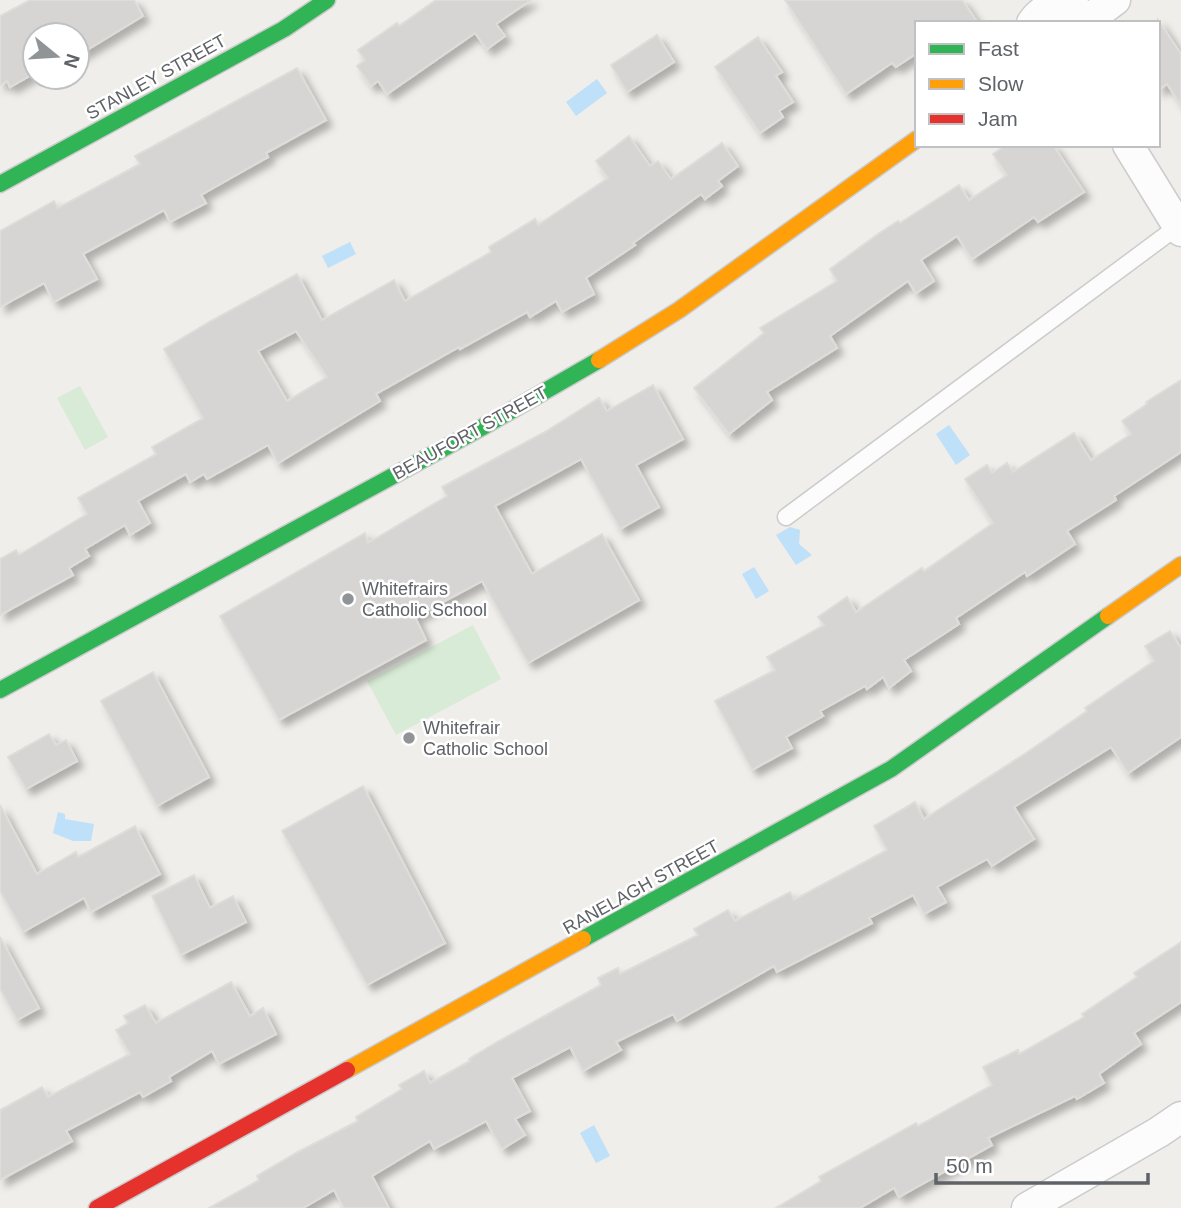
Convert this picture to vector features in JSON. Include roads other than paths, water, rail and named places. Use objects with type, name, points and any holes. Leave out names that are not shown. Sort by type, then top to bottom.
[{"type":"street","name":"STANLEY STREET","points":[[0,184],[284,29],[327,0]]},
{"type":"street","points":[[1039,10],[1055,5],[1068,5],[1078,9],[1089,21],[1115,0]]},
{"type":"street","name":"BEAUFORT STREET","points":[[0,691],[481,428],[627,344],[915,140]]},
{"type":"street","points":[[1129,147],[1180,227]]},
{"type":"street","name":"RANELAGH STREET","points":[[97,1208],[891,769],[1181,565]]},
{"type":"street","points":[[1027,1208],[1181,1117]]},
{"type":"lane","points":[[786,517],[1180,227]]},
{"type":"water","points":[[597,79],[607,93],[576,116],[566,102]]},
{"type":"water","points":[[350,242],[356,254],[328,268],[322,256]]},
{"type":"water","points":[[949,425],[970,455],[956,465],[936,434]]},
{"type":"water","points":[[790,527],[800,530],[799,544],[812,555],[796,565],[776,535]]},
{"type":"water","points":[[754,567],[769,591],[756,599],[742,574]]},
{"type":"water","points":[[58,812],[65,814],[65,819],[94,824],[91,841],[73,841],[53,833]]},
{"type":"water","points":[[594,1125],[610,1156],[596,1163],[580,1133]]},
{"type":"place","name":"Whitefrairs Catholic School","points":[[348,599]]},
{"type":"place","name":"Whitefrair Catholic School","points":[[409,738]]}]
